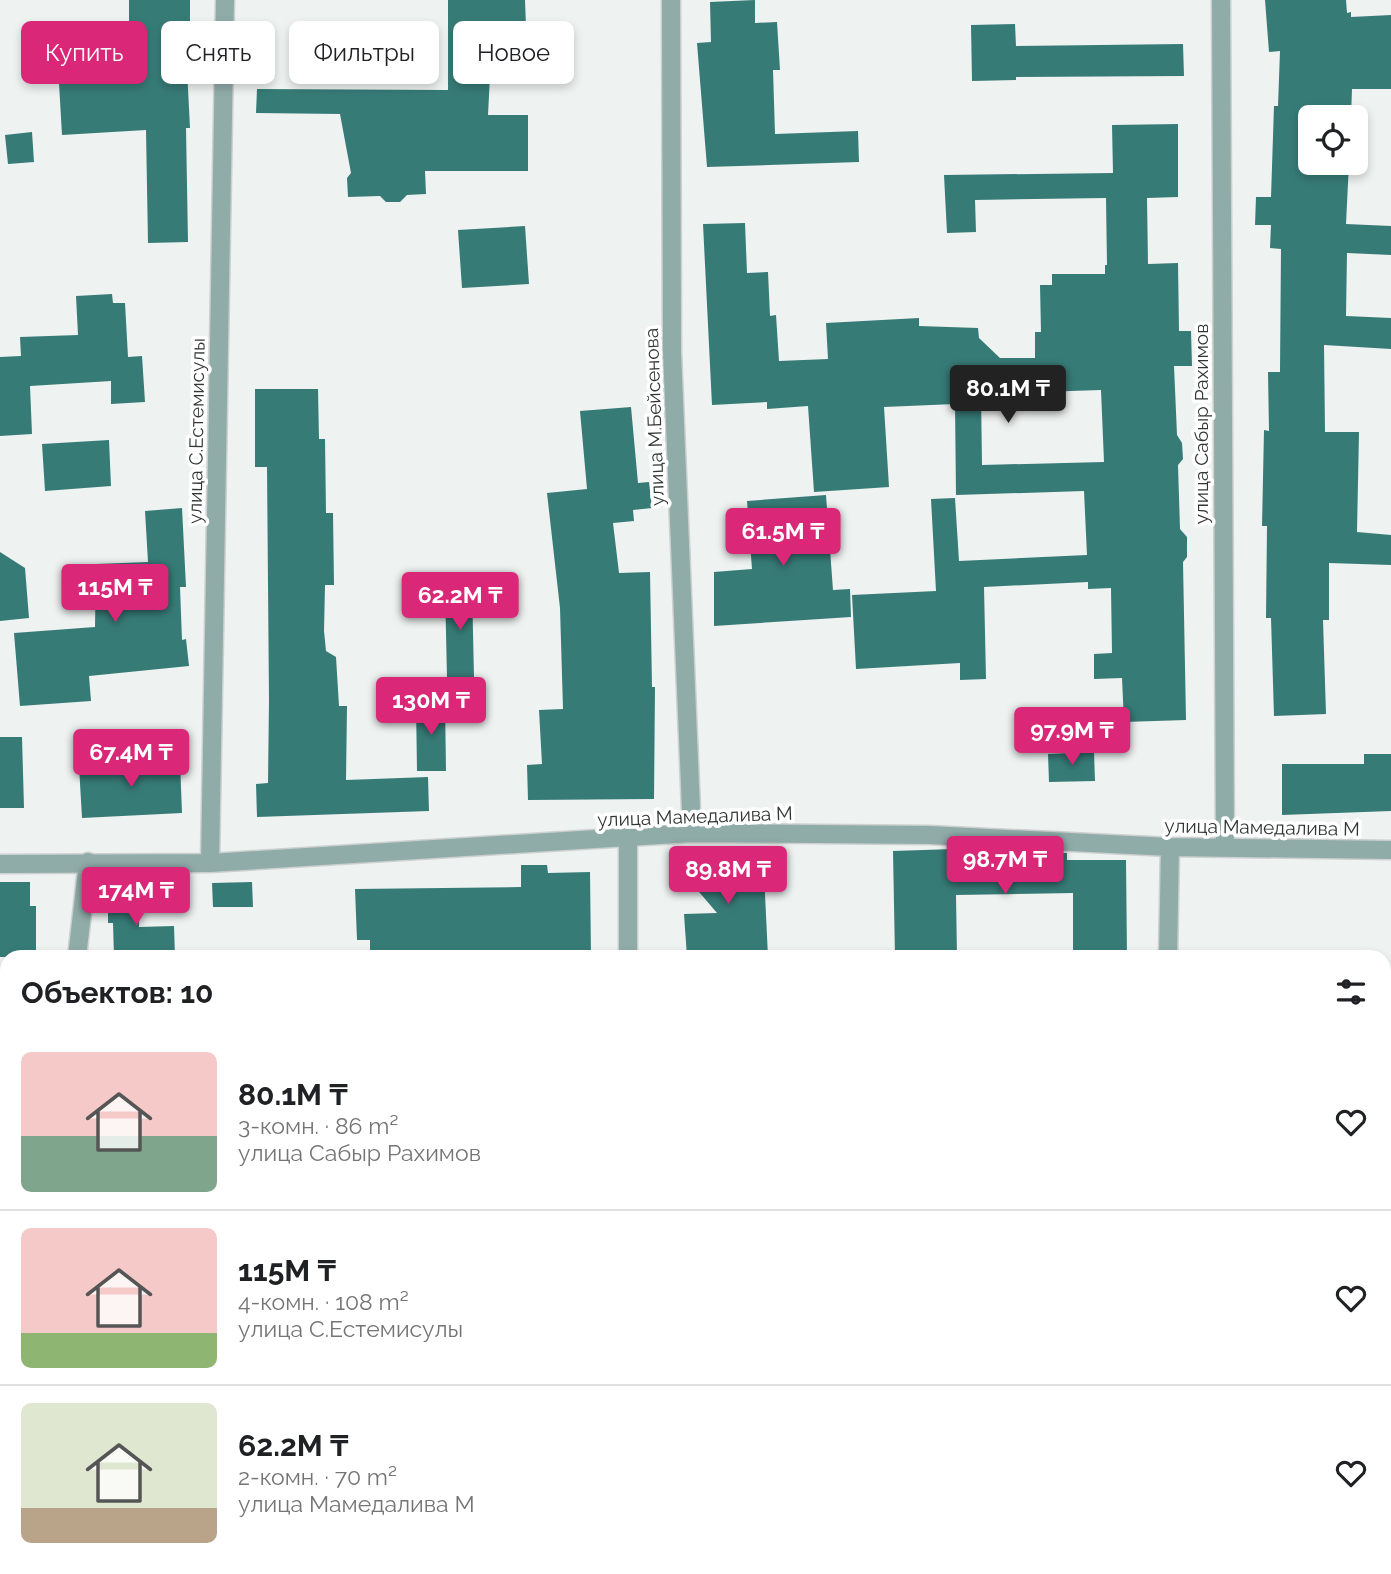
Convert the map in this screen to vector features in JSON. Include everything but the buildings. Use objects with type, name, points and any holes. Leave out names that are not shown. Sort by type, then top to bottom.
[{"type":"street","name":"улица С.Естемисулы","points":[[210,863],[225,0]]},
{"type":"street","name":"улица М.Бейсенова","points":[[671,0],[671,352],[692,833]]},
{"type":"street","name":"улица Сабыр Рахимов","points":[[1221,0],[1225,847]]},
{"type":"street","name":"улица Мамедалива М","points":[[0,864],[210,863],[692,833],[930,835],[1170,846],[1391,850]]},
{"type":"street","points":[[628,837],[628,950]]},
{"type":"street","points":[[1168,950],[1170,846]]},
{"type":"street","points":[[78,950],[88,862]]}]
